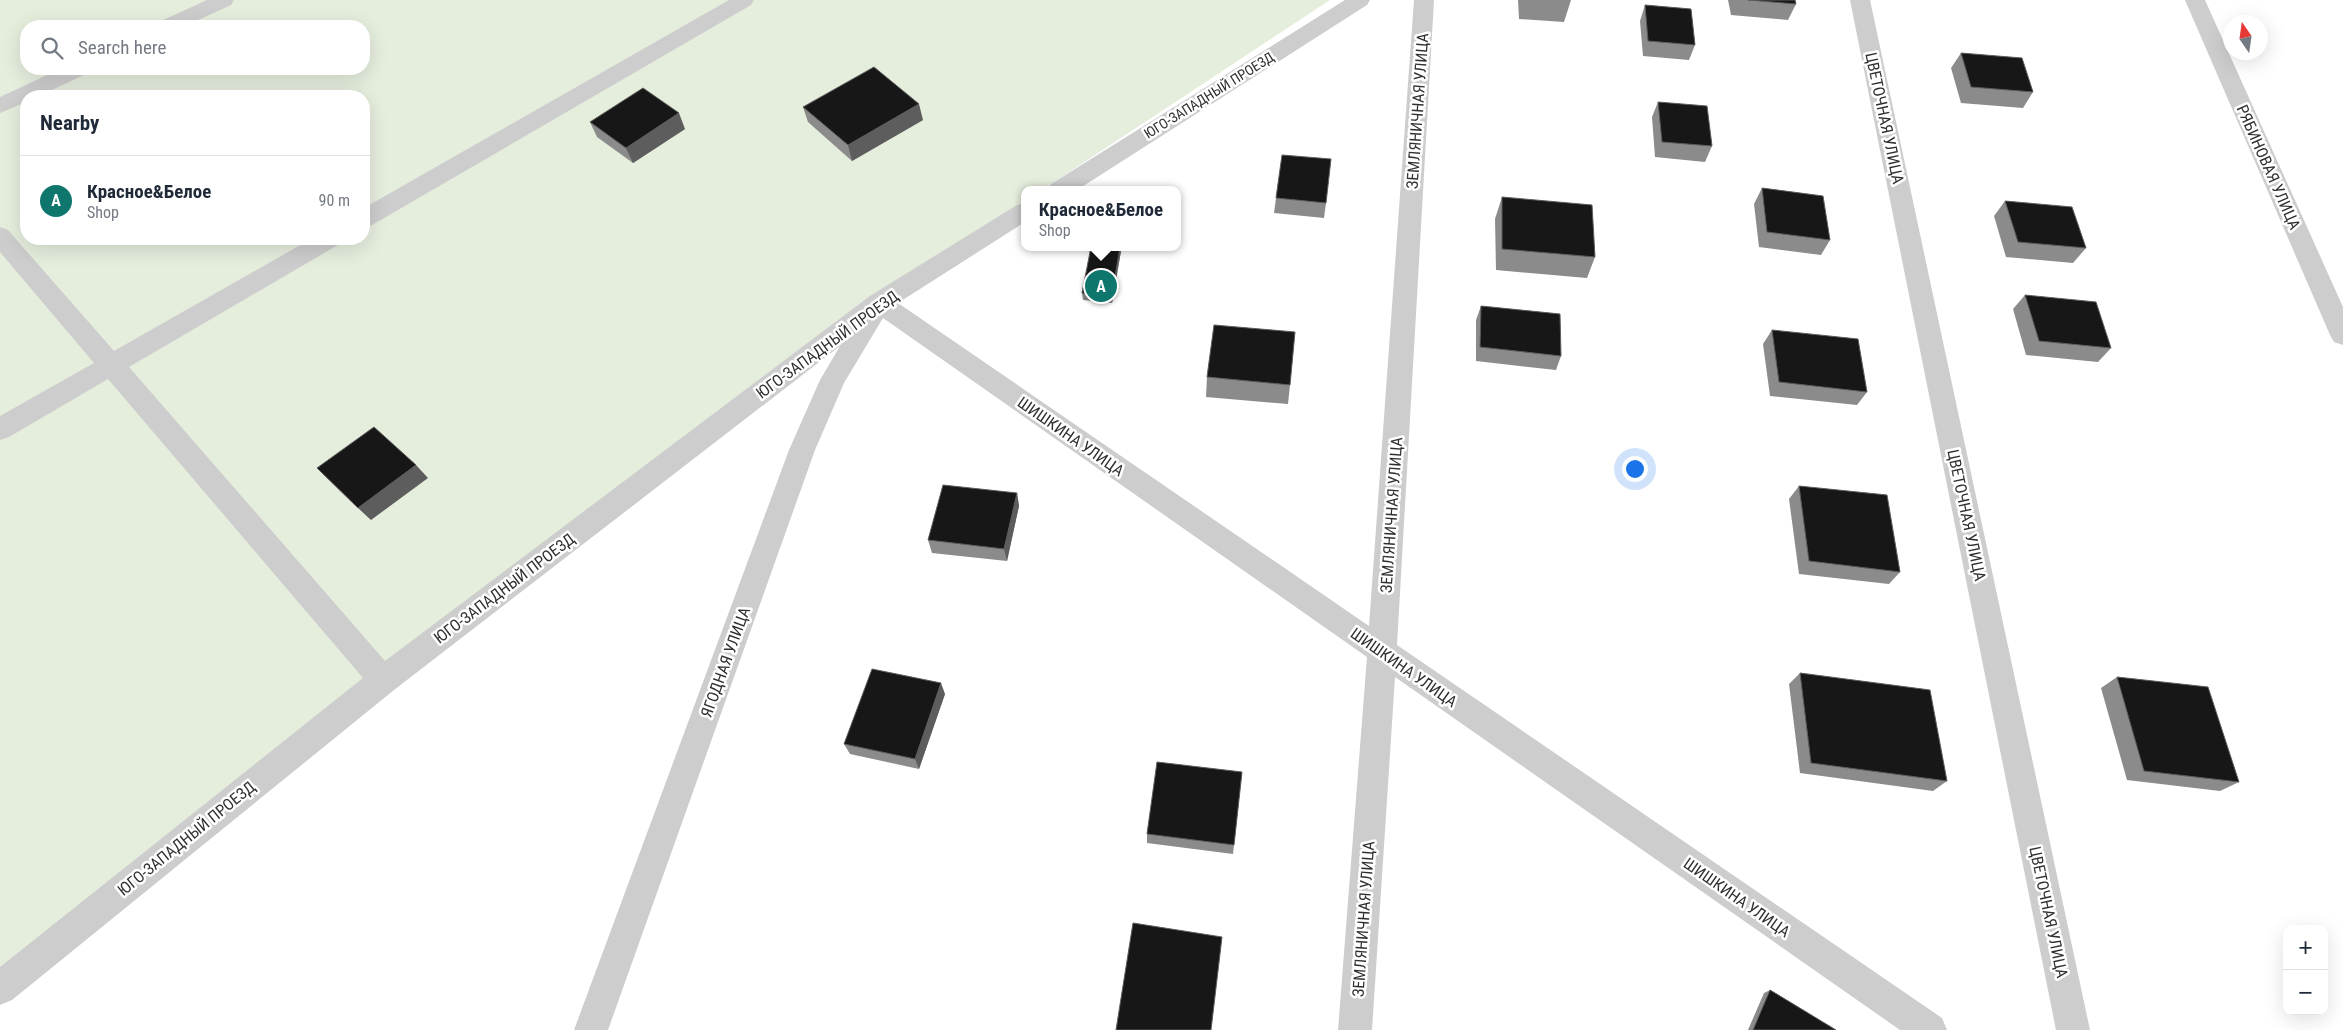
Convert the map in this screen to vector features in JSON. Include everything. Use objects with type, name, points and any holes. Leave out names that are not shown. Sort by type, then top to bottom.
[{"type":"street","points":[[181,20],[224,0]]},
{"type":"street","points":[[370,216],[744,0]]},
{"type":"street","name":"ЮГО-ЗАПАДНЫЙ ПРОЕЗД","points":[[1065,186],[1360,0]]},
{"type":"street","name":"ЗЕМЛЯНИЧНАЯ УЛИЦА","points":[[1355,1030],[1382,652],[1424,0]]},
{"type":"street","name":"ЦВЕТОЧНАЯ УЛИЦА","points":[[1860,0],[2073,1030]]},
{"type":"street","name":"РЯБИНОВАЯ УЛИЦА","points":[[2196,0],[2343,334]]},
{"type":"street","points":[[34,90],[65,75]]},
{"type":"street","points":[[0,106],[20,97]]},
{"type":"street","name":"ЮГО-ЗАПАДНЫЙ ПРОЕЗД","points":[[0,988],[383,680],[878,303],[1021,214]]},
{"type":"street","points":[[0,236],[383,680]]},
{"type":"street","points":[[0,429],[320,245]]},
{"type":"street","name":"ШИШКИНА УЛИЦА","points":[[878,303],[1930,1030]]},
{"type":"street","name":"ЯГОДНАЯ УЛИЦА","points":[[591,1030],[802,450],[833,380],[878,303]]},
{"type":"green space","points":[[0,0],[1330,0],[1048,186],[1021,186],[1021,204],[871,302],[0,975]]},
{"type":"building","points":[[1748,0],[1795,0],[1796,4]]},
{"type":"building","points":[[1645,5],[1691,9],[1695,45],[1648,41]]},
{"type":"building","points":[[1961,53],[2022,58],[2033,92],[1971,87]]},
{"type":"building","points":[[874,67],[919,104],[848,145],[803,107]]},
{"type":"building","points":[[643,88],[679,113],[626,148],[590,122]]},
{"type":"building","points":[[1658,102],[1707,106],[1712,146],[1662,142]]},
{"type":"building","points":[[1282,155],[1331,159],[1326,203],[1276,198]]},
{"type":"building","points":[[1762,188],[1823,196],[1830,240],[1767,232]]},
{"type":"building","points":[[1502,197],[1592,205],[1595,257],[1502,249]]},
{"type":"building","points":[[2005,201],[2072,207],[2086,248],[2018,242]]},
{"type":"building","points":[[1090,251],[1119,251],[1112,295],[1082,293]]},
{"type":"building","points":[[2025,295],[2096,302],[2111,348],[2039,341]]},
{"type":"building","points":[[1481,306],[1560,314],[1561,356],[1480,347]]},
{"type":"building","points":[[1214,325],[1295,332],[1290,385],[1207,377]]},
{"type":"building","points":[[1772,330],[1858,339],[1867,392],[1779,382]]},
{"type":"building","points":[[374,427],[416,465],[358,508],[317,468]]},
{"type":"building","points":[[943,485],[1017,493],[1004,549],[928,540]]},
{"type":"building","points":[[1799,486],[1887,495],[1900,572],[1809,561]]},
{"type":"building","points":[[872,669],[941,683],[915,759],[844,744]]},
{"type":"building","points":[[1800,673],[1930,690],[1947,781],[1811,763]]},
{"type":"building","points":[[2117,677],[2208,687],[2239,782],[2144,771]]},
{"type":"building","points":[[1157,762],[1242,772],[1234,845],[1147,834]]},
{"type":"building","points":[[1133,923],[1222,937],[1211,1030],[1116,1030]]},
{"type":"building","points":[[1770,990],[1836,1030],[1753,1030]]},
{"type":"place","name":"Красное&Белое","points":[[1101,286]]}]
